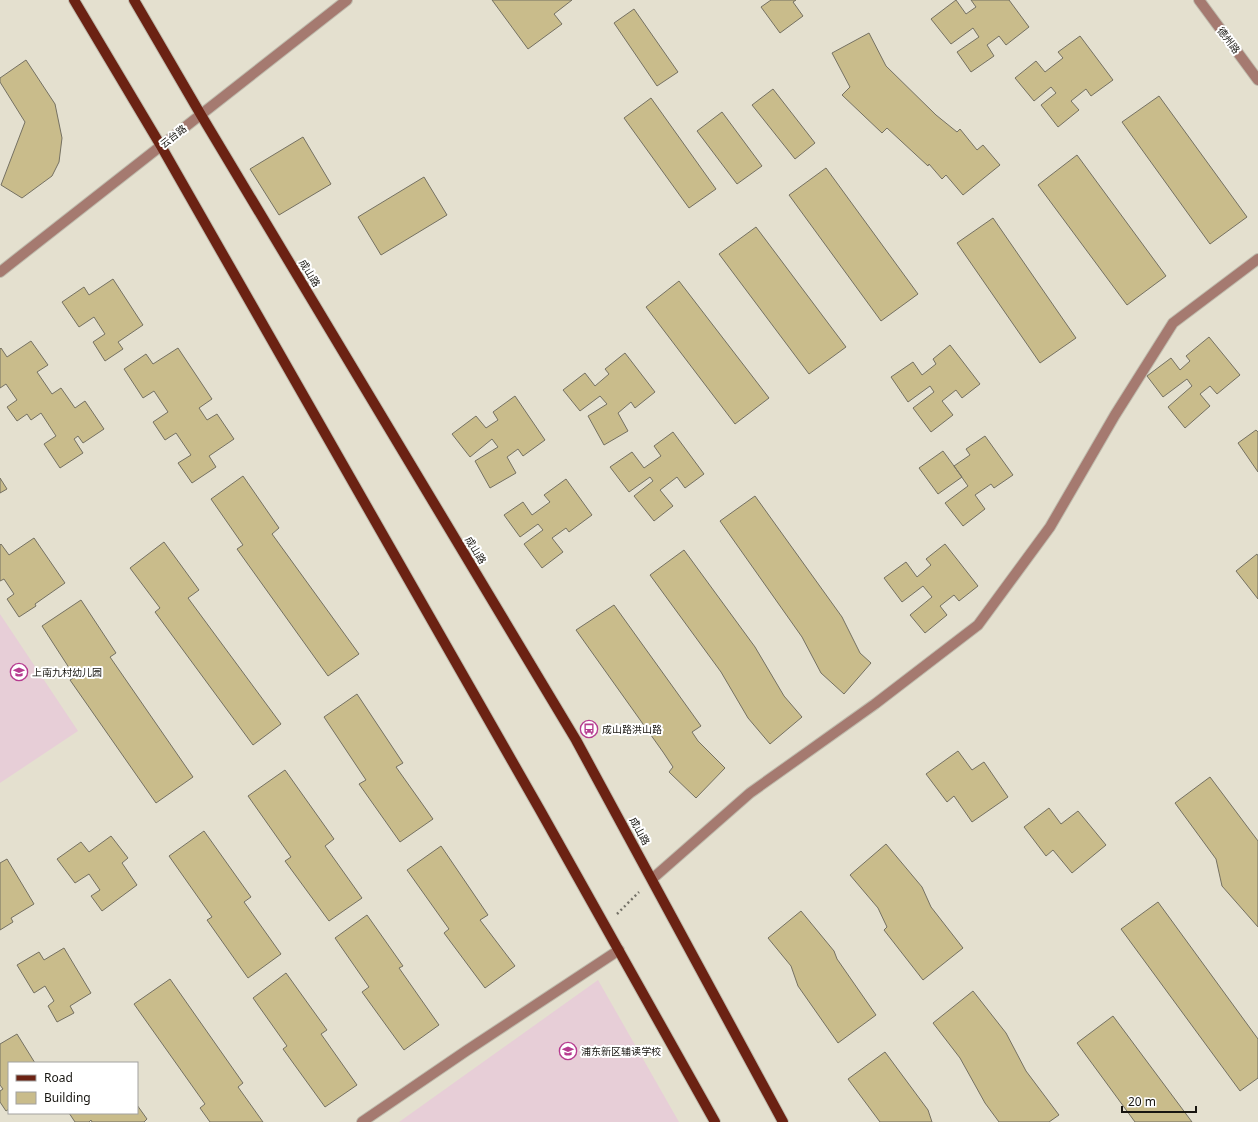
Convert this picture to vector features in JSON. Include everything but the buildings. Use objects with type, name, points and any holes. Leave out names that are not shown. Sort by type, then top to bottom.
[{"type":"main road","points":[[74,0],[161,146],[606,926],[715,1122]]},
{"type":"main road","name":"成山路","points":[[134,0],[200,115],[572,733],[783,1122]]},
{"type":"street","name":"云台路","points":[[0,272],[347,0]]},
{"type":"street","name":"德州路","points":[[1199,0],[1258,80]]},
{"type":"street","points":[[652,879],[750,793],[875,704],[978,625],[1050,527],[1115,415],[1173,323],[1258,259]]},
{"type":"street","points":[[362,1122],[619,950]]},
{"type":"path","points":[[606,926],[652,879]]},
{"type":"shaded area","name":"上南九村幼儿园","points":[[0,614],[78,731],[0,783]]},
{"type":"shaded area","name":"浦东新区辅读学校","points":[[598,980],[679,1122],[399,1122]]},
{"type":"place","name":"上南九村幼儿园","points":[[19,672]]},
{"type":"place","name":"成山路洪山路","points":[[589,729]]},
{"type":"place","name":"浦东新区辅读学校","points":[[568,1051]]}]
